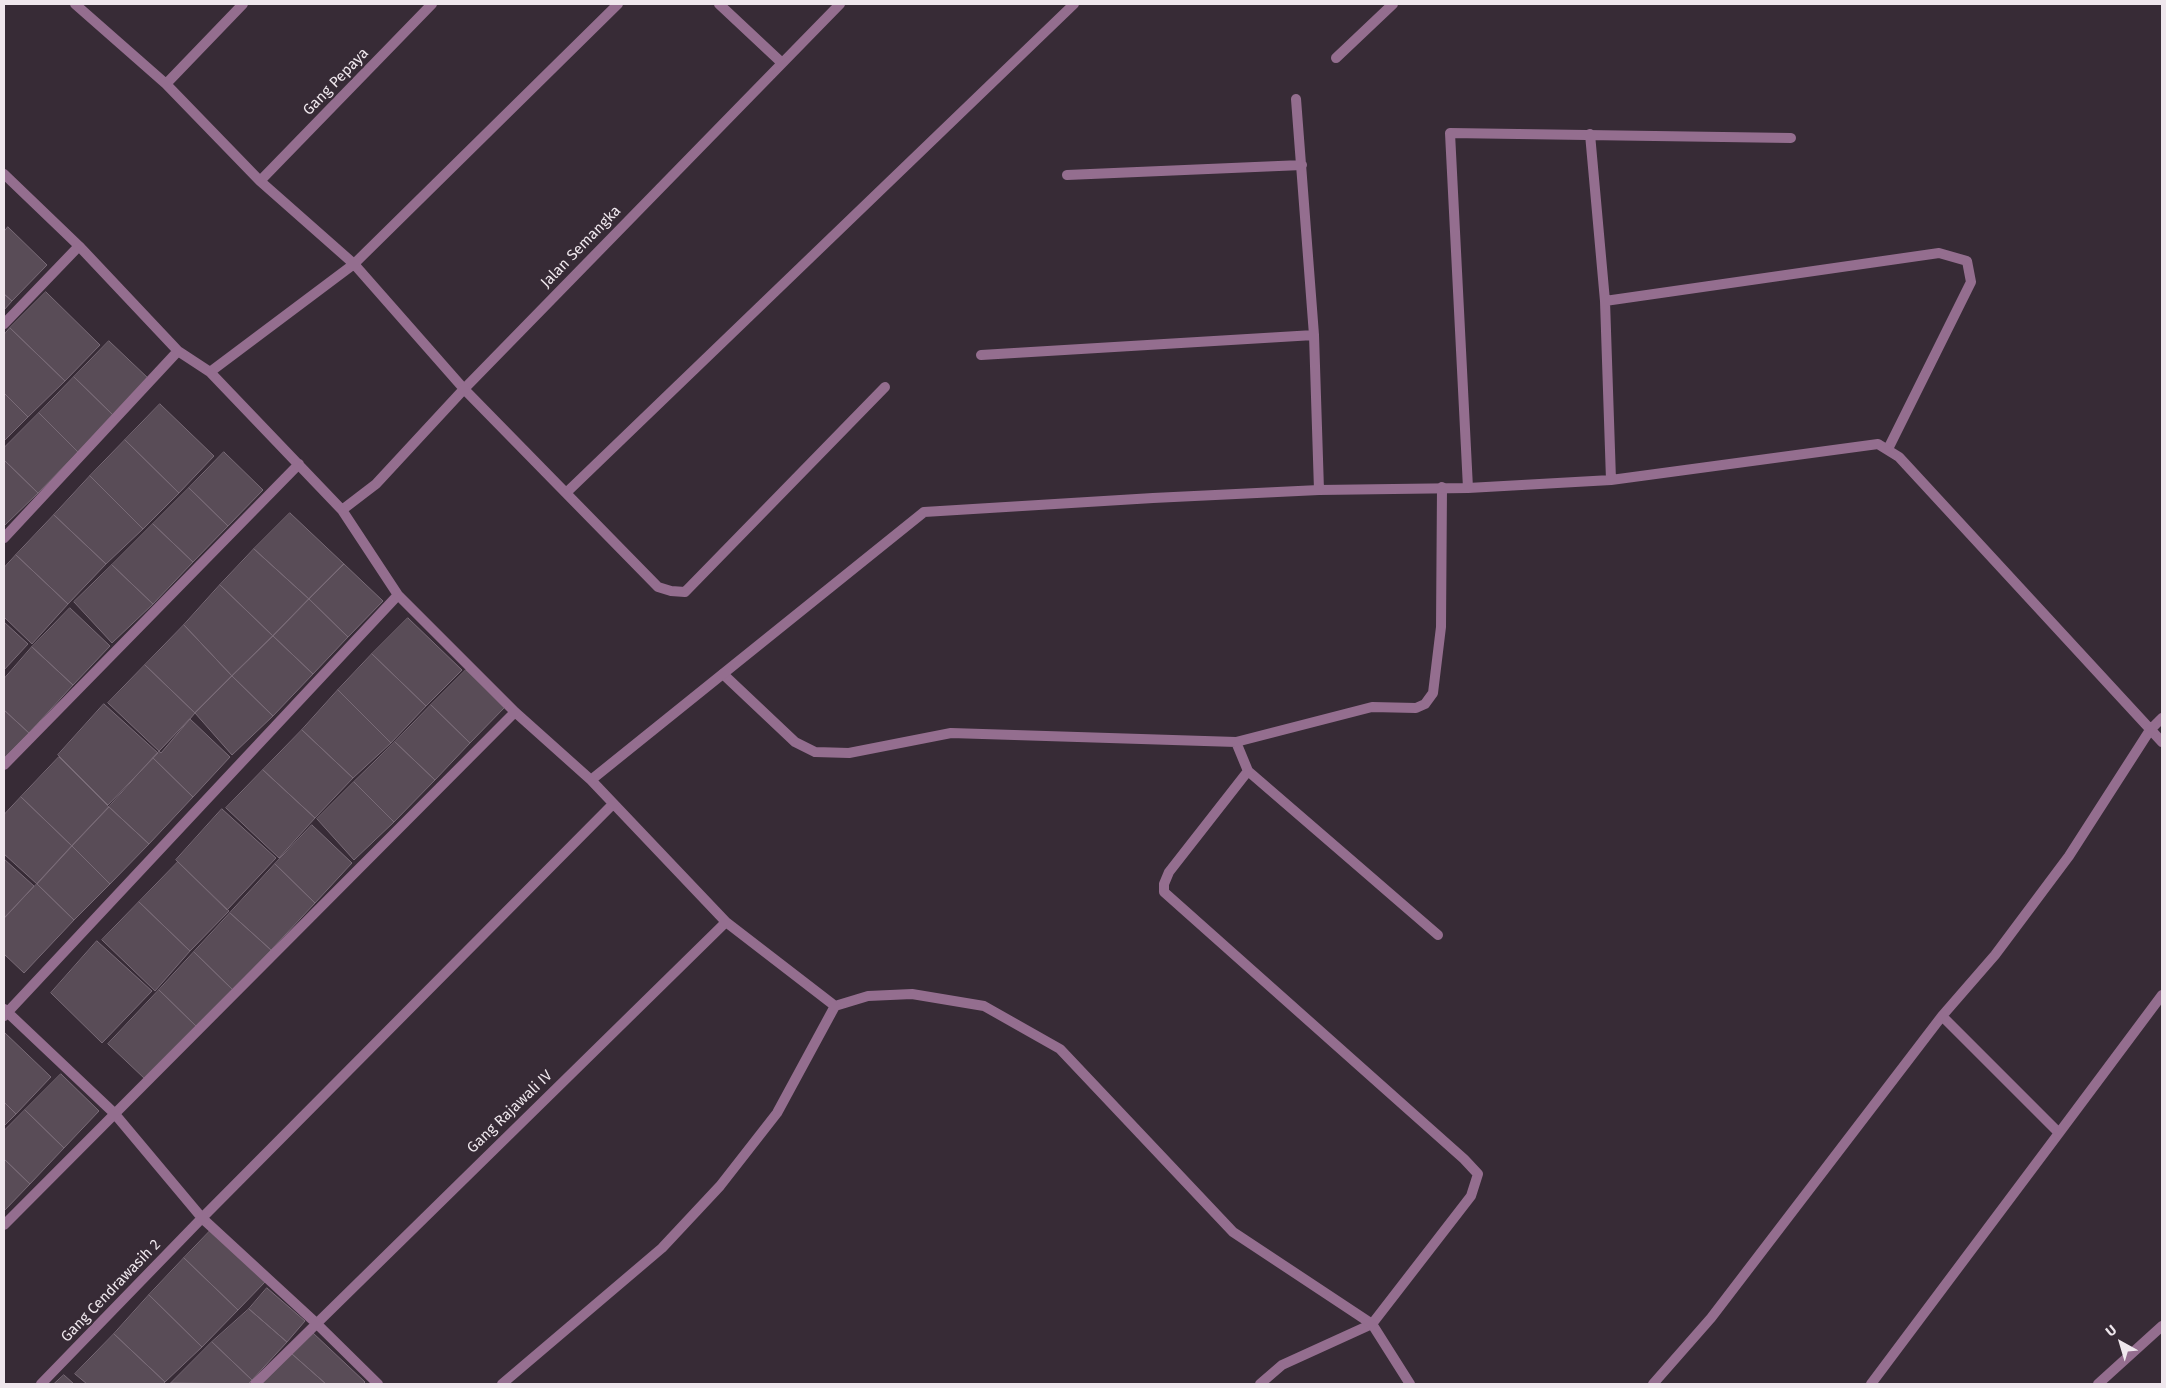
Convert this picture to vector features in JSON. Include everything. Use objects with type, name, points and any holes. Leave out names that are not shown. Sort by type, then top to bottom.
[{"type":"street","points":[[75,4],[166,84],[260,181],[354,264],[464,388],[658,587],[671,591],[685,592],[885,388]]},
{"type":"street","points":[[166,84],[244,4]]},
{"type":"street","name":"Gang Pepaya","points":[[260,181],[432,4]]},
{"type":"street","points":[[210,372],[354,264],[618,4]]},
{"type":"street","points":[[719,4],[782,63]]},
{"type":"street","name":"Jalan Semangka","points":[[342,510],[376,484],[464,388],[840,4]]},
{"type":"street","points":[[566,493],[1074,4]]},
{"type":"street","points":[[1336,58],[1393,4]]},
{"type":"street","points":[[1296,99],[1314,335],[1320,490]]},
{"type":"street","points":[[1468,488],[1450,133],[1791,138]]},
{"type":"street","points":[[1590,134],[1605,301],[1611,480]]},
{"type":"street","points":[[1067,175],[1302,165]]},
{"type":"street","points":[[4,174],[79,246],[178,351],[210,372],[299,464],[342,510],[398,595],[515,712],[590,780],[726,922],[835,1006]]},
{"type":"street","points":[[4,324],[79,246]]},
{"type":"street","points":[[1605,301],[1939,253],[1967,261],[1971,282],[1888,449]]},
{"type":"street","points":[[981,354],[1314,335]]},
{"type":"street","points":[[4,538],[178,351]]},
{"type":"street","points":[[590,780],[924,512],[1320,490],[1468,488],[1611,480],[1878,444],[1898,457],[2162,742]]},
{"type":"street","points":[[4,765],[299,464]]},
{"type":"street","points":[[723,674],[795,742],[815,752],[849,753],[951,733],[1236,742],[1372,707],[1416,708],[1425,704],[1433,693],[1441,627],[1442,487]]},
{"type":"street","points":[[378,1384],[316,1323],[202,1218],[114,1113],[5,1013],[398,595]]},
{"type":"street","points":[[4,1225],[515,712]]},
{"type":"street","points":[[1653,1384],[1710,1318],[1942,1016],[1995,955],[2069,856],[2150,730],[2162,718]]},
{"type":"street","points":[[1236,742],[1248,771],[1438,935]]},
{"type":"street","points":[[1248,771],[1169,872],[1164,884],[1164,892],[1464,1159],[1478,1174],[1470,1196],[1372,1324],[1282,1365],[1260,1384]]},
{"type":"street","name":"Gang Cendrawasih 2","points":[[41,1384],[202,1218],[613,804]]},
{"type":"street","name":"Gang Rajawali IV","points":[[255,1384],[726,922]]},
{"type":"street","points":[[502,1384],[662,1248],[720,1186],[777,1113],[835,1006],[868,996],[912,994],[984,1006],[1060,1049],[1233,1232],[1372,1324],[1410,1384]]},
{"type":"street","points":[[1871,1384],[2162,995]]},
{"type":"street","points":[[1942,1016],[2060,1133]]},
{"type":"street","points":[[2098,1384],[2162,1326]]},
{"type":"building","points":[[8,227],[47,265],[12,301],[4,294],[4,232]]},
{"type":"building","points":[[46,292],[100,345],[65,381],[10,328]]},
{"type":"building","points":[[4,294],[12,301],[4,310]]},
{"type":"building","points":[[10,328],[65,381],[28,417],[4,393],[4,335]]},
{"type":"building","points":[[109,341],[149,379],[113,415],[74,377]]},
{"type":"building","points":[[74,377],[113,415],[78,452],[39,413]]},
{"type":"building","points":[[4,393],[28,417],[4,441]]},
{"type":"building","points":[[160,404],[214,456],[179,493],[125,440]]},
{"type":"building","points":[[39,413],[78,452],[38,493],[4,460],[4,448]]},
{"type":"building","points":[[125,440],[179,493],[143,529],[90,476]]},
{"type":"building","points":[[224,452],[263,490],[228,526],[189,488]]},
{"type":"building","points":[[4,460],[38,493],[4,526]]},
{"type":"building","points":[[90,476],[143,529],[106,564],[54,515]]},
{"type":"building","points":[[189,488],[228,526],[193,562],[153,524]]},
{"type":"building","points":[[290,513],[344,564],[309,599],[254,549]]},
{"type":"building","points":[[54,515],[106,564],[68,604],[16,555]]},
{"type":"building","points":[[153,524],[193,562],[153,604],[112,565]]},
{"type":"building","points":[[254,549],[309,599],[273,636],[220,585]]},
{"type":"building","points":[[16,555],[68,604],[32,644],[4,617],[4,568]]},
{"type":"building","points":[[344,564],[383,601],[348,637],[309,599]]},
{"type":"building","points":[[112,565],[153,604],[112,643],[74,602]]},
{"type":"building","points":[[220,585],[273,636],[232,676],[184,625]]},
{"type":"building","points":[[309,599],[348,637],[313,674],[273,636]]},
{"type":"building","points":[[70,608],[110,646],[73,685],[32,647]]},
{"type":"building","points":[[408,618],[462,670],[426,706],[372,654]]},
{"type":"building","points":[[4,622],[28,644],[4,670]]},
{"type":"building","points":[[184,625],[232,676],[195,713],[145,665]]},
{"type":"building","points":[[273,636],[313,674],[273,716],[232,676]]},
{"type":"building","points":[[32,647],[73,685],[29,733],[4,710],[4,679]]},
{"type":"building","points":[[372,654],[426,706],[391,743],[338,690]]},
{"type":"building","points":[[145,665],[195,713],[161,753],[108,703]]},
{"type":"building","points":[[466,670],[505,707],[470,743],[431,705]]},
{"type":"building","points":[[232,676],[273,716],[232,755],[195,713]]},
{"type":"building","points":[[338,690],[391,743],[353,778],[302,730]]},
{"type":"building","points":[[104,704],[158,753],[108,805],[58,755]]},
{"type":"building","points":[[431,705],[470,743],[435,780],[395,742]]},
{"type":"building","points":[[4,710],[29,733],[4,758]]},
{"type":"building","points":[[190,719],[230,757],[193,797],[153,758]]},
{"type":"building","points":[[302,730],[353,778],[315,818],[263,770]]},
{"type":"building","points":[[395,742],[435,780],[394,822],[354,782]]},
{"type":"building","points":[[59,757],[109,807],[72,846],[21,797]]},
{"type":"building","points":[[153,758],[193,797],[149,844],[109,807]]},
{"type":"building","points":[[263,770],[315,818],[279,858],[226,808]]},
{"type":"building","points":[[354,782],[394,822],[354,860],[317,819]]},
{"type":"building","points":[[21,797],[72,846],[37,884],[4,854],[4,815]]},
{"type":"building","points":[[109,807],[149,844],[110,884],[72,846]]},
{"type":"building","points":[[222,809],[276,858],[227,910],[176,860]]},
{"type":"building","points":[[312,825],[352,863],[315,903],[275,864]]},
{"type":"building","points":[[72,846],[110,884],[74,920],[37,884]]},
{"type":"building","points":[[4,859],[34,886],[4,918]]},
{"type":"building","points":[[178,862],[229,911],[190,951],[139,902]]},
{"type":"building","points":[[275,864],[315,903],[271,950],[230,913]]},
{"type":"building","points":[[37,884],[74,920],[24,973],[4,954],[4,919]]},
{"type":"building","points":[[139,902],[190,951],[155,991],[102,940]]},
{"type":"building","points":[[230,913],[271,950],[233,990],[194,952]]},
{"type":"building","points":[[97,941],[152,991],[102,1043],[51,993]]},
{"type":"building","points":[[194,952],[233,990],[196,1026],[159,990]]},
{"type":"building","points":[[159,990],[196,1026],[145,1079],[108,1044]]},
{"type":"building","points":[[4,1032],[51,1077],[16,1114],[4,1102]]},
{"type":"building","points":[[61,1074],[99,1111],[64,1148],[25,1110]]},
{"type":"building","points":[[4,1102],[16,1114],[4,1126]]},
{"type":"building","points":[[25,1110],[64,1148],[30,1184],[4,1159],[4,1131]]},
{"type":"building","points":[[4,1159],[30,1184],[4,1211]]},
{"type":"building","points":[[211,1230],[265,1282],[238,1310],[184,1258]]},
{"type":"building","points":[[184,1258],[238,1310],[202,1347],[149,1295]]},
{"type":"building","points":[[267,1288],[305,1321],[287,1342],[249,1309]]},
{"type":"building","points":[[149,1295],[202,1347],[165,1382],[114,1334]]},
{"type":"building","points":[[249,1309],[287,1342],[252,1380],[212,1342]]},
{"type":"building","points":[[312,1332],[365,1382],[363,1384],[326,1384],[292,1354]]},
{"type":"building","points":[[114,1334],[165,1382],[163,1384],[87,1384],[75,1374]]},
{"type":"building","points":[[212,1342],[252,1380],[248,1384],[171,1383]]},
{"type":"building","points":[[292,1354],[326,1384],[262,1384]]},
{"type":"building","points":[[64,1375],[74,1384],[54,1384]]}]
